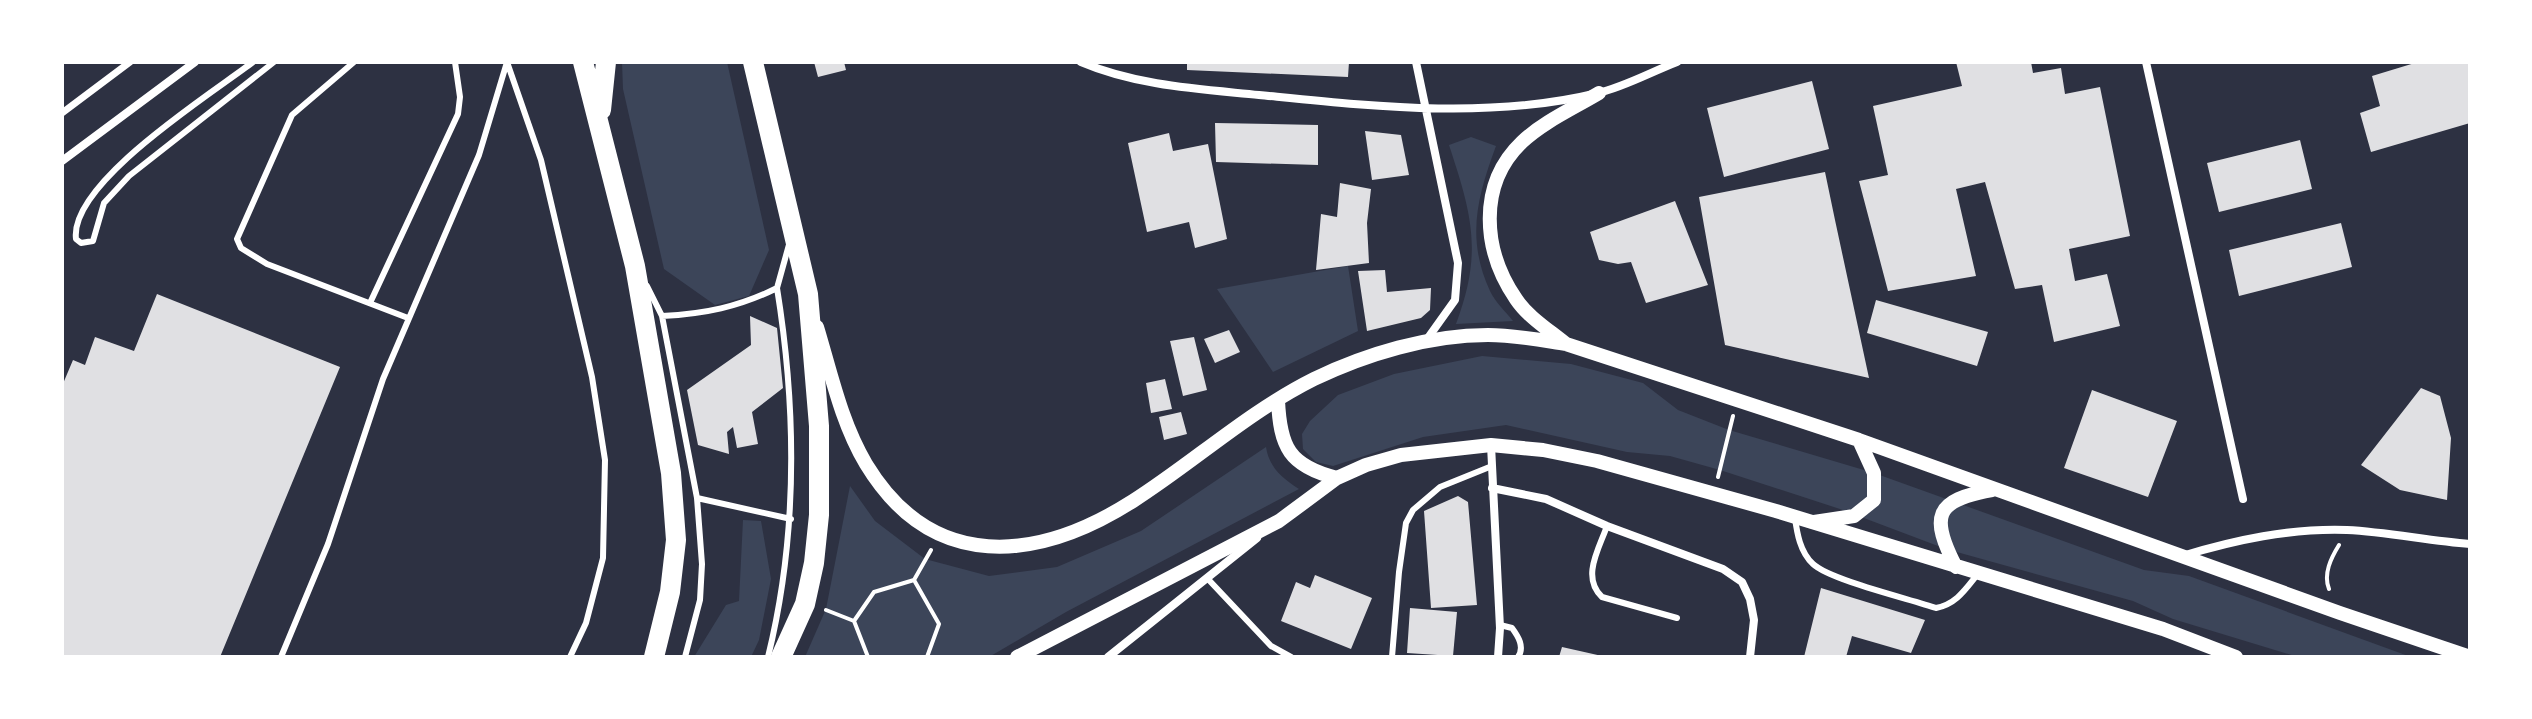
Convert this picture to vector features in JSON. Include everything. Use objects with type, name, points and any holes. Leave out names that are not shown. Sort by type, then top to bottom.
[{"type":"main road","points":[[583,62],[635,266],[671,473],[676,540],[670,592],[654,657]]},
{"type":"main road","points":[[600,124],[606,62]]},
{"type":"main road","points":[[746,62],[755,71],[808,294],[819,426],[819,515],[814,563],[805,604],[781,657]]},
{"type":"street","points":[[62,113],[130,62]]},
{"type":"street","points":[[62,161],[195,62]]},
{"type":"street","points":[[1081,62],[1146,82],[1344,104],[1425,108],[1532,104],[1599,93]]},
{"type":"street","points":[[1416,62],[1455,244],[1458,277],[1455,300],[1425,342]]},
{"type":"street","points":[[1566,344],[1517,301],[1494,257],[1489,234],[1489,209],[1494,185],[1505,161],[1523,141],[1599,93],[1677,62]]},
{"type":"street","points":[[2146,62],[2243,499]]},
{"type":"street","points":[[808,294],[842,410],[866,464],[904,510],[942,535],[964,543],[1005,548],[1036,544],[1075,531],[1129,503],[1278,400],[1346,365],[1425,342],[1486,335],[1521,337],[1566,344],[1859,440],[2470,657]]},
{"type":"street","points":[[1278,400],[1284,444],[1293,457],[1319,473],[1337,478]]},
{"type":"street","points":[[1810,522],[1854,516],[1874,500],[1874,473],[1859,440]]},
{"type":"street","points":[[1491,445],[1500,625],[1498,657]]},
{"type":"street","points":[[1108,657],[1337,478],[1366,465],[1401,455],[1491,445],[1543,450],[1597,461],[2163,629],[2236,657]]},
{"type":"street","points":[[1492,488],[1546,499],[1607,526],[1723,569],[1742,582],[1750,599],[1754,620],[1750,657]]},
{"type":"street","points":[[1956,567],[1943,543],[1939,527],[1941,516],[1950,502],[1971,493],[1997,489]]},
{"type":"street","points":[[1017,657],[1279,521]]},
{"type":"street","points":[[2181,556],[2278,533],[2348,530],[2470,544]]},
{"type":"lane","points":[[253,62],[124,159],[89,197],[75,232],[76,239],[81,243],[93,241],[104,203],[129,176],[274,62]]},
{"type":"lane","points":[[354,62],[292,115],[237,239],[241,248],[267,264],[408,318]]},
{"type":"lane","points":[[370,303],[458,114],[460,97],[455,62]]},
{"type":"lane","points":[[281,657],[328,544],[383,379],[479,155],[507,62]]},
{"type":"lane","points":[[507,62],[541,160],[592,377],[605,460],[603,558],[586,623],[570,657]]},
{"type":"lane","points":[[768,657],[783,591],[791,519],[791,392],[777,288],[792,233]]},
{"type":"lane","points":[[635,266],[662,316],[697,498],[702,564],[700,600],[685,657]]},
{"type":"lane","points":[[662,316],[721,310],[751,301],[777,288]]},
{"type":"lane","points":[[1392,657],[1406,523],[1413,510],[1440,487],[1492,466]]},
{"type":"lane","points":[[697,498],[791,519]]},
{"type":"lane","points":[[1795,518],[1802,547],[1820,569],[1936,608],[1958,598],[1978,574]]},
{"type":"lane","points":[[1607,526],[1592,570],[1594,590],[1602,597],[1677,618]]},
{"type":"lane","points":[[1207,578],[1271,646],[1291,657]]},
{"type":"lane","points":[[1500,625],[1512,628],[1520,639],[1518,657]]},
{"type":"path","points":[[1714,495],[1737,399]]},
{"type":"path","points":[[2340,613],[2327,584],[2329,561],[2348,530]]},
{"type":"path","points":[[854,621],[874,592],[914,580],[942,535]]},
{"type":"path","points":[[914,580],[939,624],[927,657]]},
{"type":"path","points":[[805,604],[854,621],[868,657]]},
{"type":"shaded area","points":[[622,62],[727,62],[769,250],[749,296],[715,305],[664,269],[623,89]]},
{"type":"shaded area","points":[[1471,137],[1496,146],[1479,201],[1476,236],[1478,254],[1490,291],[1513,321],[1456,324],[1470,276],[1472,254],[1464,192],[1449,145]]},
{"type":"shaded area","points":[[1348,266],[1358,331],[1273,372],[1217,289]]},
{"type":"shaded area","points":[[1482,356],[1571,364],[1643,383],[1678,410],[1729,430],[1874,473],[2144,570],[2189,576],[2411,657],[2298,657],[2173,619],[2133,601],[1946,549],[1840,509],[1720,470],[1670,456],[1627,452],[1506,425],[1423,437],[1333,466],[1316,462],[1303,449],[1302,434],[1310,421],[1338,395],[1394,374]]},
{"type":"shaded area","points":[[1266,447],[1277,471],[1299,489],[1066,612],[989,657],[805,657],[826,609],[850,486],[875,521],[925,559],[989,576],[1057,567],[1141,531]]},
{"type":"shaded area","points":[[743,520],[761,521],[771,579],[759,640],[751,657],[694,657],[726,605],[739,601]]},
{"type":"building","points":[[814,62],[844,62],[846,70],[818,77]]},
{"type":"building","points":[[1187,62],[1349,62],[1348,77],[1187,70]]},
{"type":"building","points":[[1956,62],[2031,62],[2033,73],[2061,68],[2065,94],[2100,87],[2130,236],[2069,249],[2075,281],[2107,274],[2120,326],[2054,342],[2042,285],[2015,289],[1985,182],[1956,189],[1976,276],[1888,291],[1859,181],[1888,175],[1873,106],[1962,86]]},
{"type":"building","points":[[2418,62],[2470,62],[2470,123],[2371,152],[2360,113],[2380,106],[2372,76]]},
{"type":"building","points":[[1812,81],[1829,149],[1724,177],[1707,108]]},
{"type":"building","points":[[1215,123],[1318,125],[1318,165],[1216,162]]},
{"type":"building","points":[[1365,131],[1401,135],[1409,175],[1372,180]]},
{"type":"building","points":[[1169,133],[1173,151],[1208,144],[1227,239],[1195,248],[1189,222],[1147,232],[1128,143]]},
{"type":"building","points":[[2300,140],[2312,189],[2219,212],[2207,163]]},
{"type":"building","points":[[1825,172],[1869,378],[1725,345],[1699,197]]},
{"type":"building","points":[[1340,183],[1371,189],[1367,223],[1369,263],[1316,270],[1321,214],[1337,217]]},
{"type":"building","points":[[1675,201],[1708,285],[1646,303],[1631,262],[1618,264],[1599,260],[1590,232]]},
{"type":"building","points":[[2341,223],[2352,267],[2239,296],[2229,250]]},
{"type":"building","points":[[1385,270],[1387,292],[1431,288],[1430,310],[1421,318],[1367,331],[1358,271]]},
{"type":"building","points":[[157,294],[340,367],[220,657],[62,657],[62,386],[73,360],[85,365],[95,337],[134,351]]},
{"type":"building","points":[[1876,300],[1988,332],[1977,366],[1867,333]]},
{"type":"building","points":[[750,316],[777,328],[783,388],[752,412],[758,444],[737,448],[733,427],[727,432],[729,454],[698,445],[687,390],[751,345]]},
{"type":"building","points":[[1229,330],[1240,352],[1215,363],[1204,339]]},
{"type":"building","points":[[1194,337],[1207,390],[1183,396],[1170,341]]},
{"type":"building","points":[[1165,379],[1172,409],[1151,413],[1146,383]]},
{"type":"building","points":[[2421,388],[2440,396],[2451,438],[2447,500],[2400,490],[2361,465]]},
{"type":"building","points":[[2092,390],[2177,421],[2148,497],[2064,468]]},
{"type":"building","points":[[1181,412],[1187,434],[1164,440],[1159,417]]},
{"type":"building","points":[[1458,496],[1468,502],[1477,605],[1431,608],[1424,511]]},
{"type":"building","points":[[1315,575],[1372,598],[1351,649],[1281,621],[1296,582],[1310,588]]},
{"type":"building","points":[[1821,588],[1925,620],[1911,653],[1852,636],[1846,657],[1804,657]]},
{"type":"building","points":[[1410,608],[1457,612],[1453,656],[1407,653]]},
{"type":"building","points":[[1562,647],[1602,656],[1602,657],[1559,657]]}]
